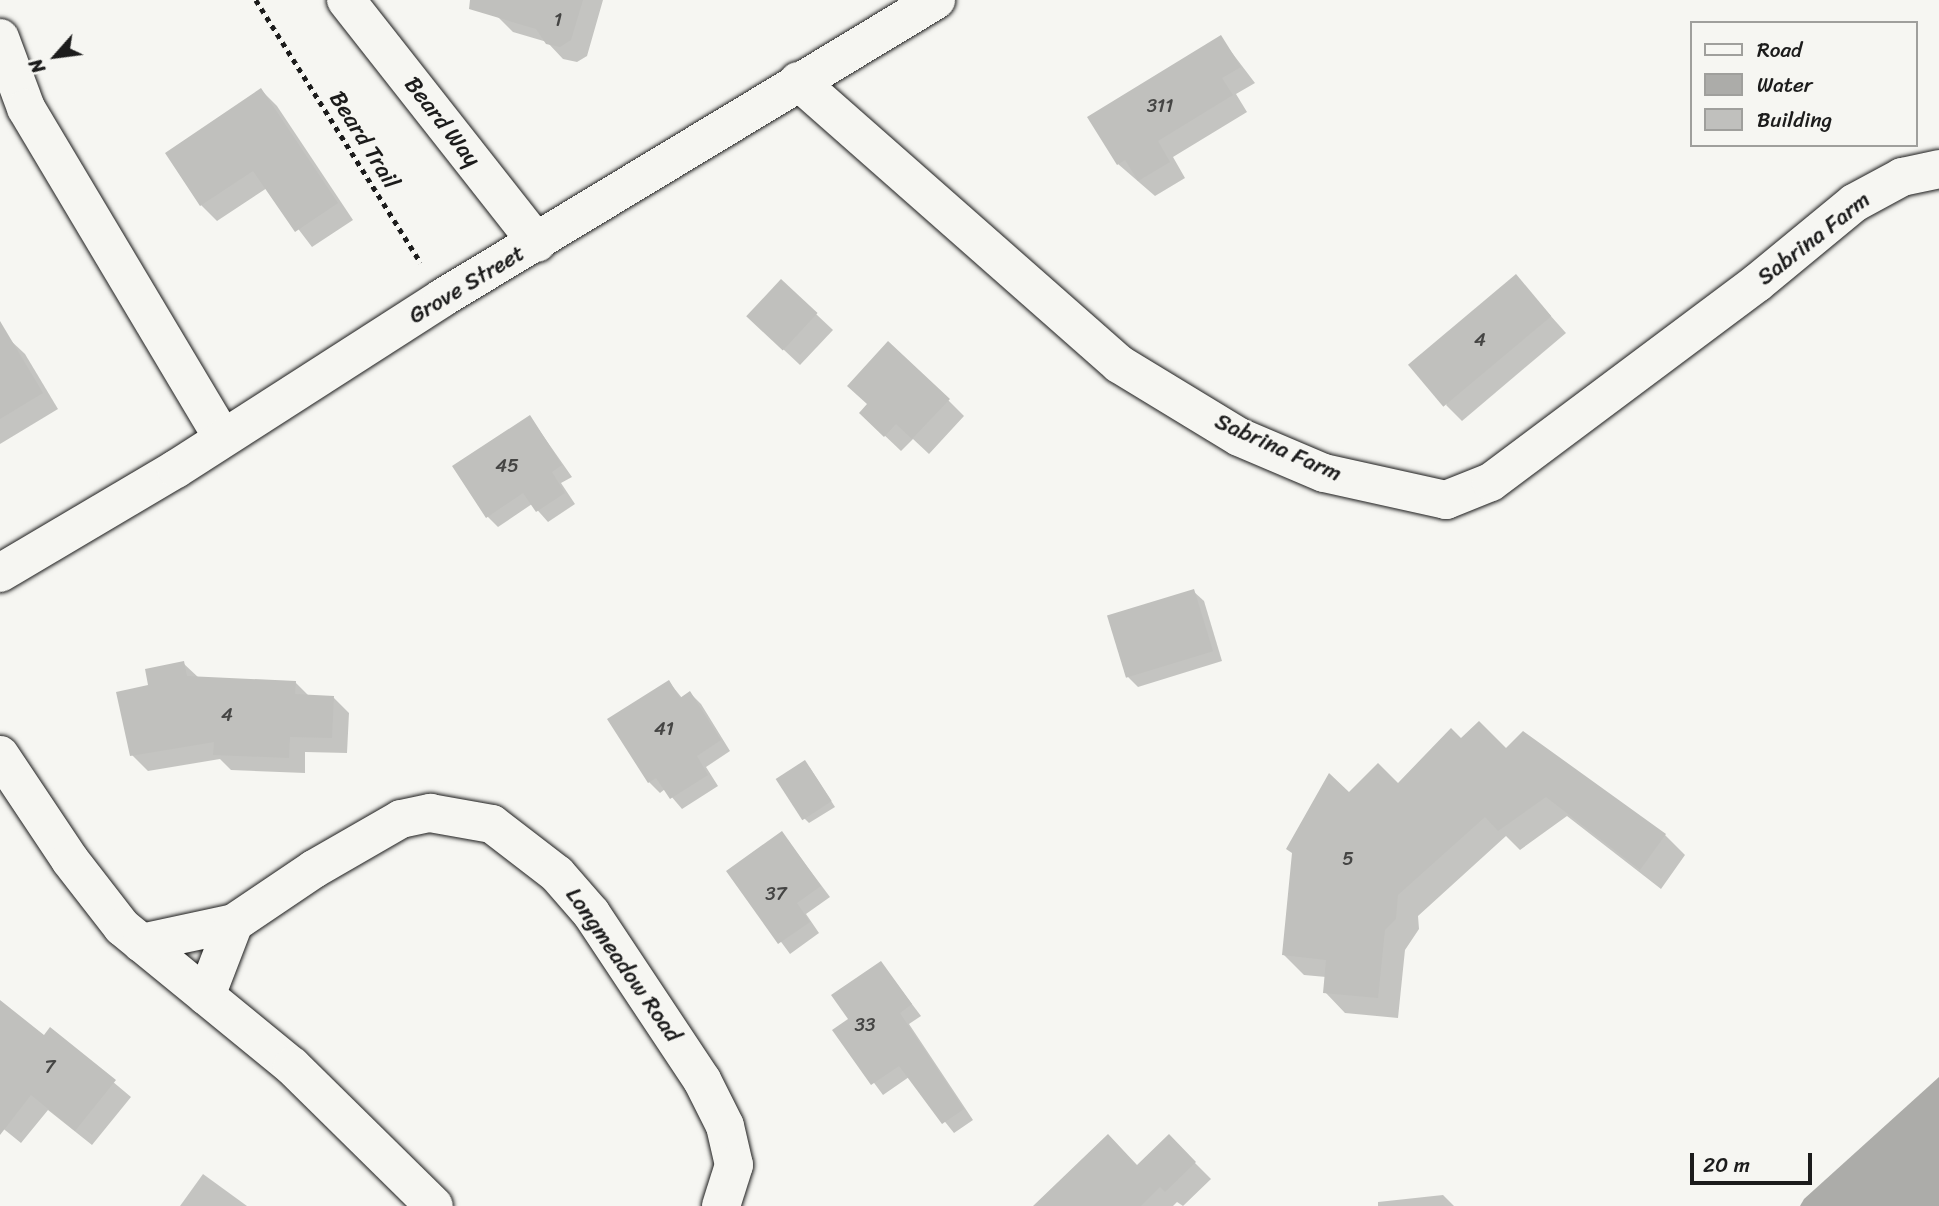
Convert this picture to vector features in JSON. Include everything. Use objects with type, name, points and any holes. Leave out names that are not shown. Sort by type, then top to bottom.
[{"type":"street","name":"Beard Way","points":[[346,0],[537,243]]},
{"type":"street","name":"Grove Street","points":[[0,573],[223,438],[442,298],[936,0]]},
{"type":"street","points":[[0,38],[26,108],[223,438]]},
{"type":"street","name":"Sabrina Farm","points":[[798,81],[1119,364],[1239,437],[1324,473],[1446,500],[1491,482],[1757,283],[1854,203],[1902,177],[1939,169]]},
{"type":"street","points":[[0,755],[70,860],[122,927],[346,1115],[434,1206]]},
{"type":"street","name":"Longmeadow Road","points":[[141,943],[234,923],[401,819],[430,813],[492,824],[557,874],[591,913],[702,1080],[725,1126],[734,1165],[721,1206]]},
{"type":"street","points":[[206,996],[234,923]]},
{"type":"path","name":"Beard Trail","points":[[256,0],[442,298]]},
{"type":"water","points":[[1939,1077],[1939,1206],[1800,1206],[1804,1199]]},
{"type":"building","points":[[470,0],[583,0],[571,40],[560,47],[546,44],[536,29],[469,9]]},
{"type":"building","points":[[1221,35],[1241,67],[1222,78],[1233,95],[1158,141],[1170,162],[1138,181],[1125,160],[1117,165],[1087,117]]},
{"type":"building","points":[[261,88],[338,203],[295,232],[253,171],[200,206],[165,153]]},
{"type":"building","points":[[1516,274],[1551,316],[1443,407],[1408,365]]},
{"type":"building","points":[[781,279],[818,313],[783,350],[746,316]]},
{"type":"building","points":[[0,321],[43,393],[0,419]]},
{"type":"building","points":[[888,341],[950,399],[912,439],[896,424],[884,437],[859,413],[867,404],[847,386]]},
{"type":"building","points":[[530,415],[562,465],[552,472],[565,493],[536,512],[523,493],[486,518],[452,466]]},
{"type":"building","points":[[1194,589],[1213,651],[1126,678],[1107,616]]},
{"type":"building","points":[[184,661],[187,676],[296,681],[295,694],[334,696],[332,738],[290,737],[289,758],[213,755],[214,742],[130,756],[116,692],[148,685],[145,669]]},
{"type":"building","points":[[669,680],[680,698],[690,691],[721,740],[697,756],[708,775],[670,799],[656,778],[648,783],[607,719]]},
{"type":"building","points":[[1479,721],[1506,748],[1523,731],[1666,834],[1640,870],[1546,797],[1498,831],[1485,817],[1398,895],[1396,919],[1385,930],[1378,998],[1323,993],[1326,960],[1282,955],[1292,853],[1286,849],[1329,773],[1349,792],[1378,763],[1398,783],[1451,728],[1461,738]]},
{"type":"building","points":[[805,760],[832,801],[802,820],[776,779]]},
{"type":"building","points":[[782,831],[821,886],[797,903],[810,922],[778,944],[726,871]]},
{"type":"building","points":[[881,961],[912,1004],[900,1013],[964,1109],[942,1124],[899,1066],[871,1085],[832,1030],[848,1019],[831,995]]},
{"type":"building","points":[[0,1000],[44,1035],[50,1027],[116,1080],[75,1131],[31,1095],[0,1135]]},
{"type":"building","points":[[1108,1134],[1137,1165],[1169,1134],[1196,1162],[1165,1192],[1160,1187],[1141,1206],[1033,1206]]}]
